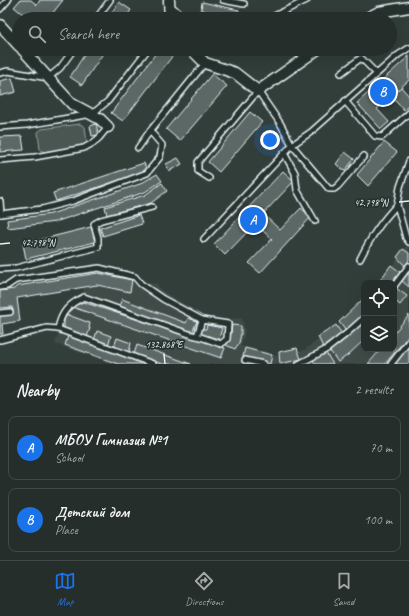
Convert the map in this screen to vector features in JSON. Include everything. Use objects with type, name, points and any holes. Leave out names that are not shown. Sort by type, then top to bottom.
[{"type":"street","points":[[169,2],[170,12]]},
{"type":"street","points":[[379,12],[409,7]]},
{"type":"street","points":[[0,25],[12,38]]},
{"type":"street","points":[[28,56],[72,104],[100,119],[108,127]]},
{"type":"street","points":[[198,56],[205,63],[235,73],[258,91],[308,56]]},
{"type":"lane","points":[[0,9],[8,0]]},
{"type":"lane","points":[[101,12],[110,0]]},
{"type":"lane","points":[[223,0],[244,4]]},
{"type":"lane","points":[[282,12],[307,0]]},
{"type":"lane","points":[[169,2],[179,12]]},
{"type":"lane","points":[[397,55],[409,48]]},
{"type":"lane","points":[[0,73],[8,71],[48,78],[60,68],[69,56]]},
{"type":"lane","points":[[0,126],[27,125],[92,114],[108,101],[143,56]]},
{"type":"lane","points":[[204,239],[292,145],[310,132],[396,56]]},
{"type":"lane","points":[[341,73],[361,58],[376,73]]},
{"type":"lane","points":[[138,148],[205,63]]},
{"type":"lane","points":[[209,178],[198,171],[198,162],[258,91],[280,123],[292,145],[329,189],[334,189],[338,186],[364,156]]},
{"type":"lane","points":[[345,101],[375,136],[382,137],[409,113]]},
{"type":"lane","points":[[0,160],[35,157],[84,148],[99,138],[108,127]]},
{"type":"lane","points":[[0,201],[1,214],[42,209],[73,201],[147,173],[160,157],[162,145],[150,131]]},
{"type":"lane","points":[[284,153],[295,173],[297,190],[316,221]]},
{"type":"lane","points":[[409,161],[400,187],[397,205],[406,238],[409,242]]},
{"type":"lane","points":[[360,259],[382,220],[397,205]]},
{"type":"lane","points":[[0,269],[16,268],[98,247],[98,238],[94,224],[101,220],[152,207]]},
{"type":"lane","points":[[397,282],[409,266]]},
{"type":"lane","points":[[0,287],[7,286],[16,280],[99,268],[135,277],[141,284],[162,299],[202,320],[228,324],[227,339],[221,344],[205,340],[198,336],[84,297],[73,302],[65,309],[59,321],[58,329]]},
{"type":"lane","points":[[0,313],[10,312]]},
{"type":"lane","points":[[198,336],[202,320]]},
{"type":"lane","points":[[299,364],[327,349],[361,321]]},
{"type":"lane","points":[[0,340],[47,328],[58,329],[153,364]]},
{"type":"lane","points":[[390,364],[409,341]]},
{"type":"lane","points":[[244,360],[263,364]]},
{"type":"shaded area","points":[[80,124],[85,127],[86,146],[44,152],[40,150],[38,132],[42,129]]},
{"type":"shaded area","points":[[409,243],[409,364],[113,364],[55,344],[67,305],[84,291],[83,279],[96,277],[157,284],[161,290],[211,320],[242,318],[245,332],[241,346],[277,356],[304,350],[337,327],[361,304],[361,352],[397,352],[397,280],[382,280]]},
{"type":"building","points":[[20,0],[31,0],[37,5],[40,0],[63,0],[54,12],[20,12],[14,7]]},
{"type":"building","points":[[119,2],[131,10],[130,12],[112,12]]},
{"type":"building","points":[[202,2],[239,10],[238,12],[210,12],[201,10]]},
{"type":"building","points":[[84,56],[101,56],[82,85],[70,77]]},
{"type":"building","points":[[154,56],[172,56],[123,121],[111,113]]},
{"type":"building","points":[[409,56],[409,80],[377,109],[389,122],[381,129],[357,103]]},
{"type":"building","points":[[212,74],[227,86],[180,141],[166,129]]},
{"type":"building","points":[[12,78],[16,92],[0,96],[0,81]]},
{"type":"building","points":[[401,87],[409,96],[409,105],[404,110],[392,96]]},
{"type":"building","points":[[250,112],[262,122],[219,172],[208,162]]},
{"type":"building","points":[[96,124],[99,135],[92,136],[90,126]]},
{"type":"building","points":[[22,136],[24,150],[0,152],[0,137]]},
{"type":"building","points":[[384,142],[397,152],[368,186],[357,175]]},
{"type":"building","points":[[345,152],[354,159],[345,171],[336,164]]},
{"type":"building","points":[[178,158],[182,164],[169,171],[166,164]]},
{"type":"building","points":[[144,163],[147,171],[56,201],[53,193]]},
{"type":"building","points":[[283,171],[294,181],[263,214],[280,230],[301,208],[311,217],[260,273],[249,263],[272,239],[255,224],[225,255],[214,244]]},
{"type":"building","points":[[157,174],[162,181],[145,192],[55,222],[8,228],[7,220],[51,214],[140,184]]},
{"type":"building","points":[[162,183],[167,191],[151,203],[107,215],[105,207],[145,195]]},
{"type":"building","points":[[139,215],[142,224],[103,236],[100,228]]},
{"type":"building","points":[[91,227],[95,242],[26,259],[23,244]]},
{"type":"building","points":[[403,249],[409,253],[409,260],[405,266],[397,257]]},
{"type":"building","points":[[391,265],[400,272],[394,280],[380,280]]},
{"type":"building","points":[[409,272],[409,287],[402,281]]},
{"type":"building","points":[[98,273],[132,280],[130,292],[97,285],[17,298],[20,321],[2,324],[3,334],[0,334],[0,316],[13,314],[12,307],[0,308],[0,291],[14,289],[17,286]]},
{"type":"building","points":[[397,289],[407,296],[400,305],[397,302]]},
{"type":"building","points":[[122,299],[186,323],[188,318],[197,321],[192,333],[119,306]]},
{"type":"building","points":[[361,301],[361,316],[346,331],[339,322]]},
{"type":"building","points":[[83,302],[225,348],[221,358],[72,307]]},
{"type":"building","points":[[68,315],[90,323],[87,337],[64,329],[64,318]]},
{"type":"building","points":[[409,315],[409,335],[397,350],[397,329]]},
{"type":"building","points":[[361,324],[361,343],[338,362],[330,351],[348,337]]},
{"type":"building","points":[[207,325],[222,328],[219,339],[200,335],[202,329],[206,329]]},
{"type":"building","points":[[232,325],[241,326],[239,343],[235,349],[226,345],[230,340]]},
{"type":"building","points":[[336,325],[342,334],[323,347],[318,337]]},
{"type":"building","points":[[97,331],[111,336],[108,345],[94,340]]},
{"type":"building","points":[[68,336],[145,364],[118,364],[65,345]]},
{"type":"building","points":[[117,338],[131,343],[129,352],[114,347]]},
{"type":"building","points":[[137,345],[191,364],[162,364],[134,354]]},
{"type":"building","points":[[409,345],[408,364],[393,364]]},
{"type":"building","points":[[245,348],[272,355],[270,364],[243,357]]},
{"type":"building","points":[[297,348],[301,359],[280,364],[279,352]]},
{"type":"building","points":[[378,352],[395,352],[385,364],[368,364]]},
{"type":"building","points":[[326,353],[333,364],[315,364],[313,360]]},
{"type":"place","name":"Детский дом","points":[[383,92]]},
{"type":"place","name":"МБОУ Гимназия №1","points":[[253,220]]}]
